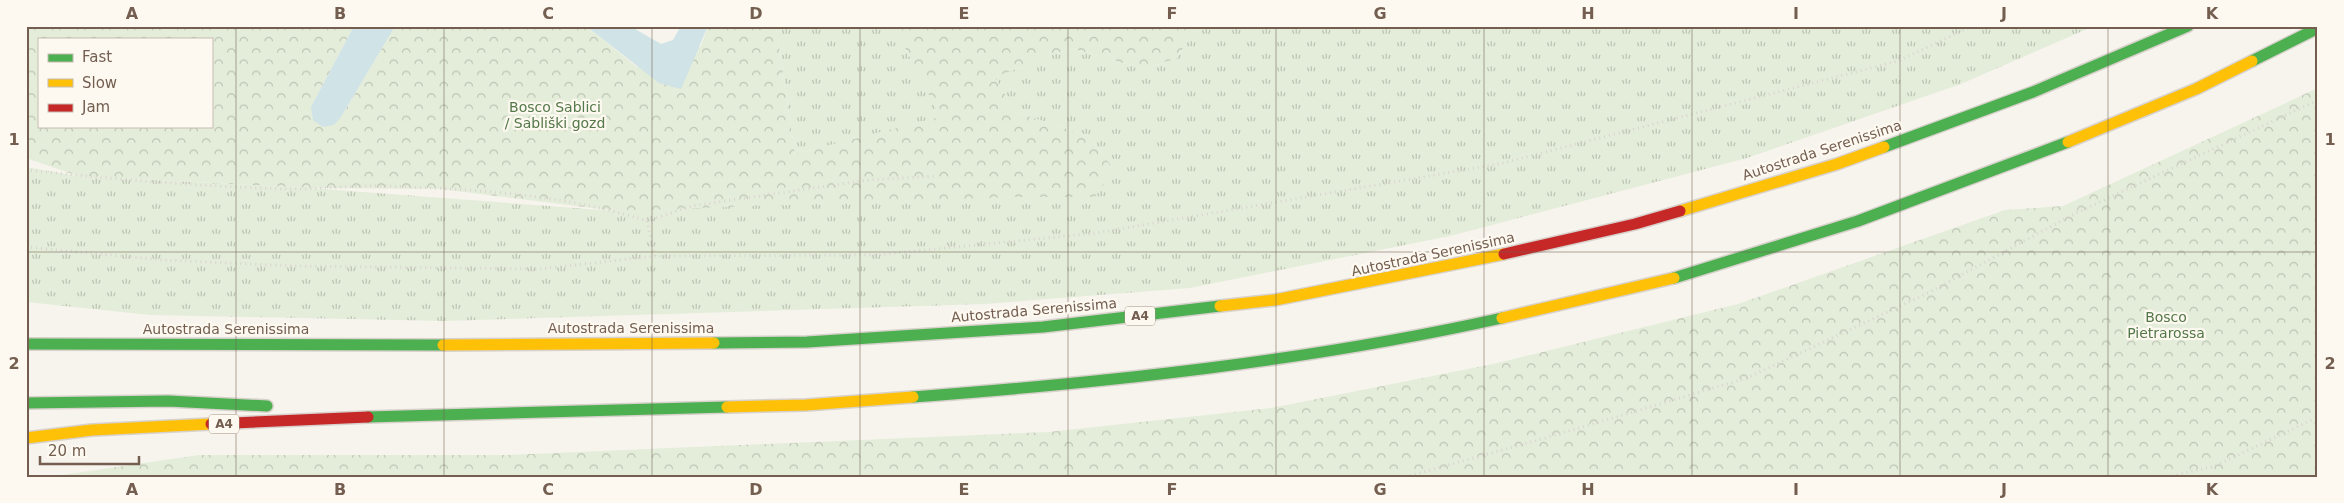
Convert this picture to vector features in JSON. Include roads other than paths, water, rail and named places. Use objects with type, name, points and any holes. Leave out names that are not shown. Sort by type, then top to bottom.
[{"type":"highway","name":"Autostrada Serenissima","points":[[26,343],[432,344],[808,342],[1043,327],[1276,300],[1458,266],[1635,224],[1828,167],[2033,92],[2188,26]]},
{"type":"highway","name":"A4","points":[[26,438],[92,430],[423,414],[806,405],[1049,388],[1279,360],[1470,324],[1656,282],[1858,220],[2056,147],[2196,89],[2318,28]]},
{"type":"highway","points":[[26,403],[168,401],[276,406]]},
{"type":"highway","points":[[305,408],[423,414]]},
{"type":"highway","points":[[115,414],[164,410],[423,414]]},
{"type":"highway","points":[[138,439],[423,414]]},
{"type":"park label","name":"Bosco Sablici / Sabliški gozd","points":[[555,116]]},
{"type":"park label","name":"Bosco Pietrarossa","points":[[2166,326]]}]
